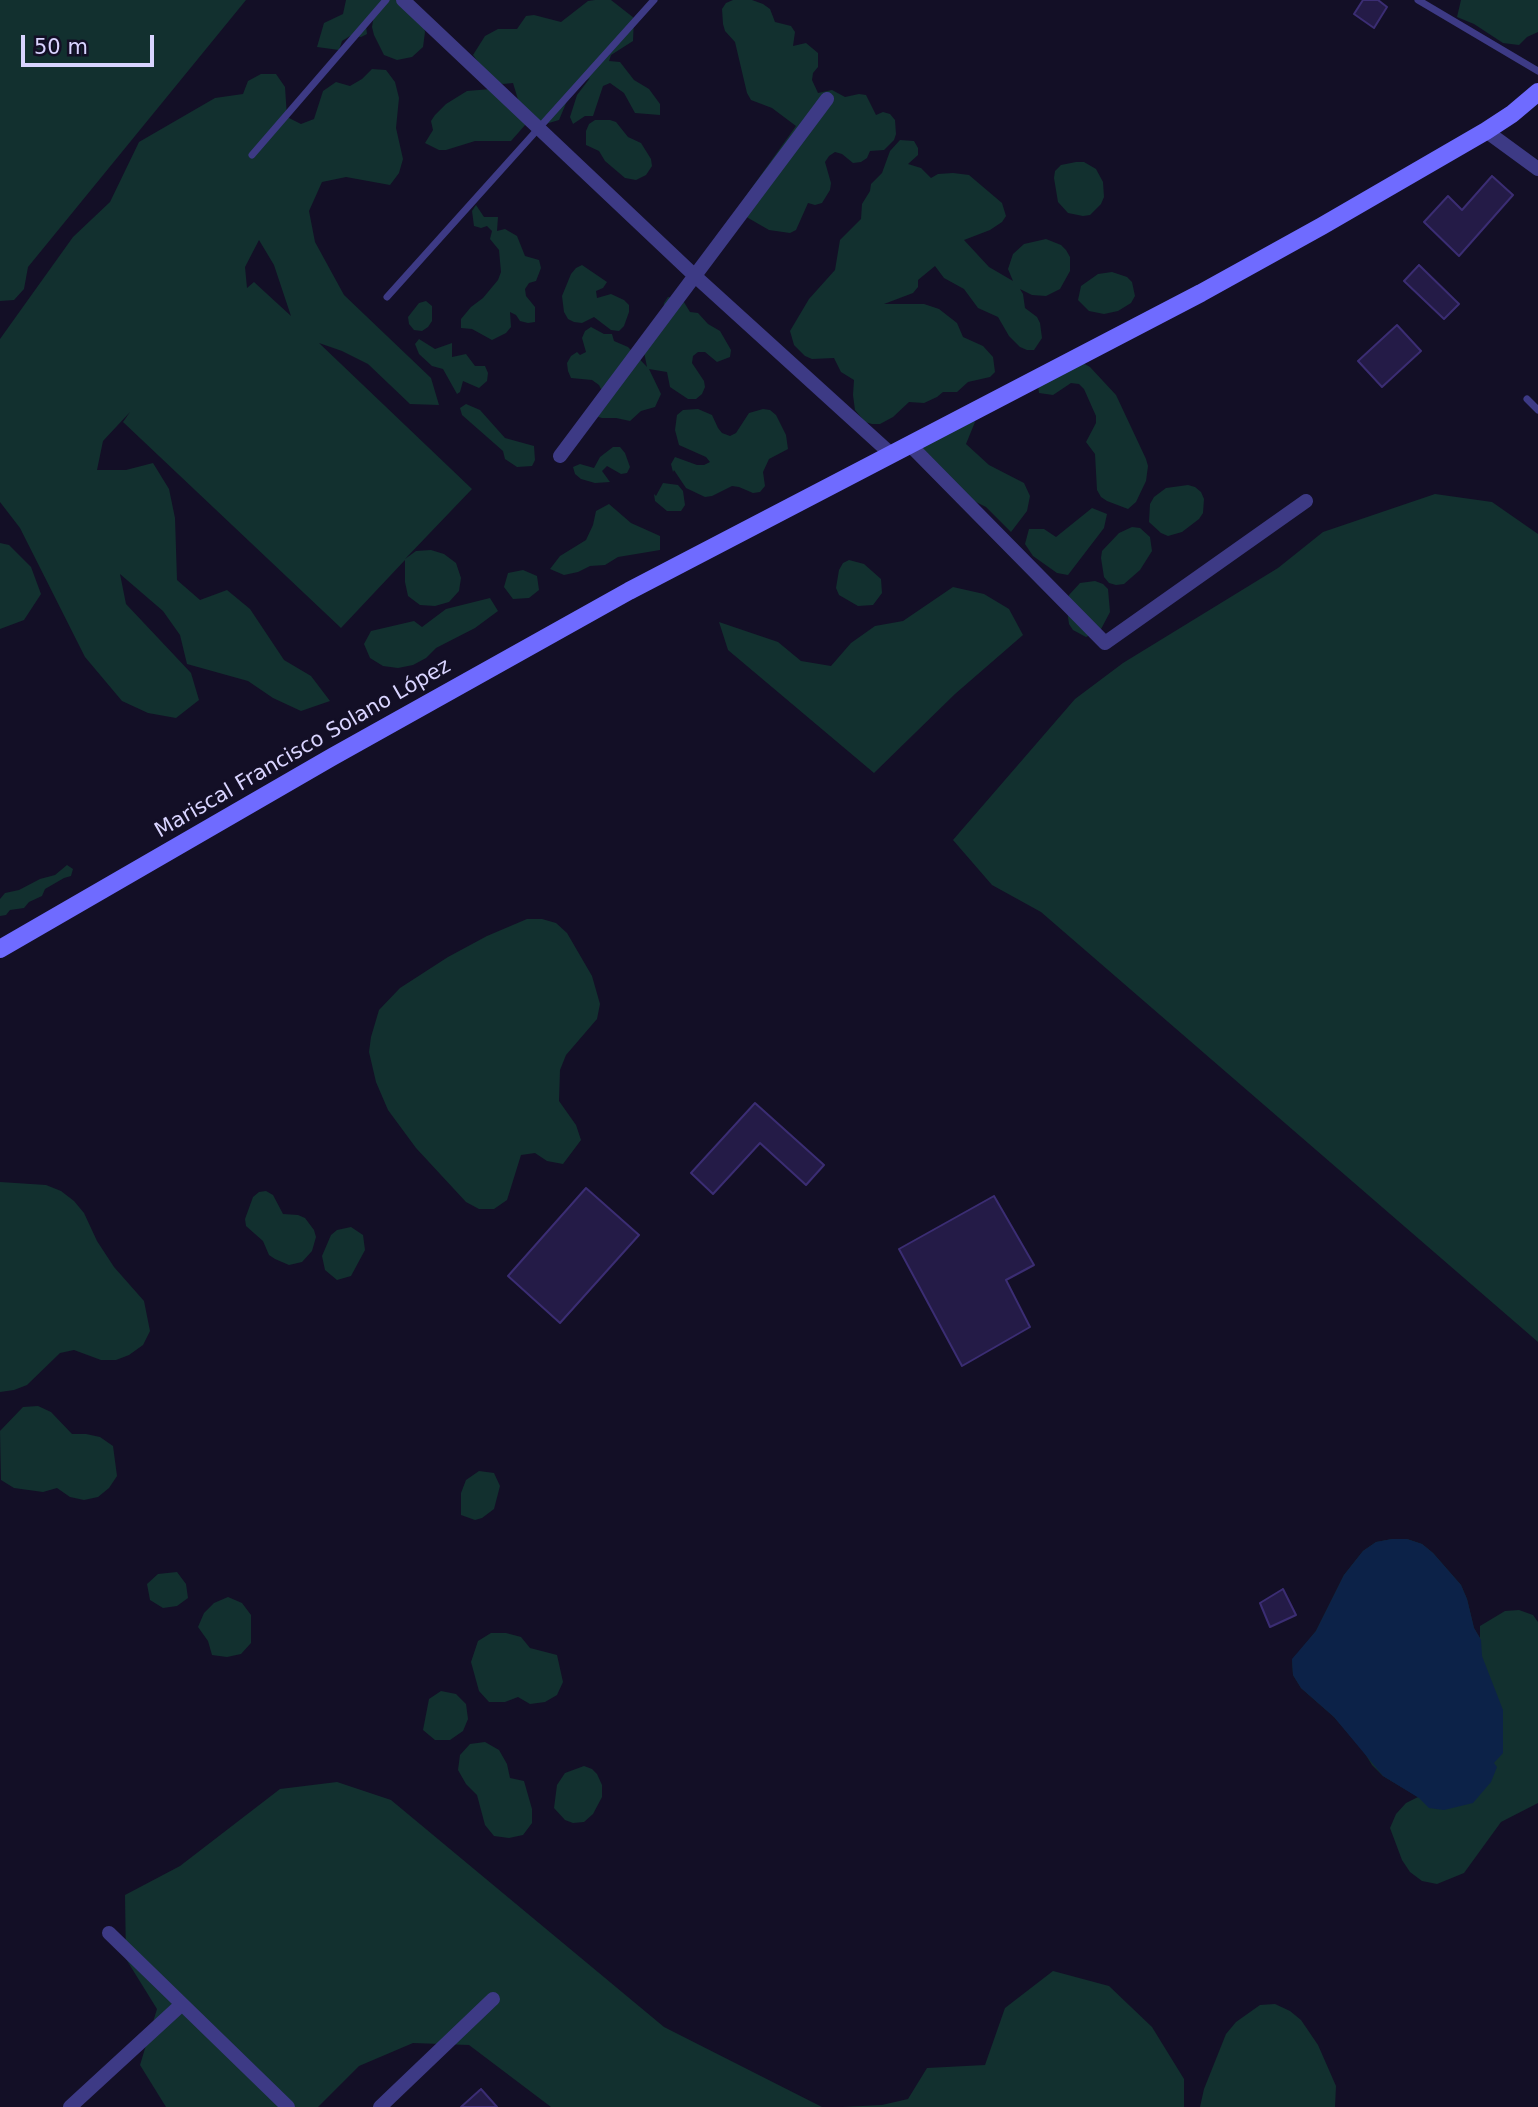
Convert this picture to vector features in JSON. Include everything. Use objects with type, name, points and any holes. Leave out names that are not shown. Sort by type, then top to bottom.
[{"type":"street","points":[[403,0],[695,276],[891,454]]},
{"type":"street","name":"Mariscal Francisco Solano López","points":[[0,949],[332,757],[629,591],[1213,286],[1486,131],[1538,92]]},
{"type":"street","points":[[560,456],[827,99]]},
{"type":"street","points":[[1486,131],[1538,169]]},
{"type":"street","points":[[910,445],[1105,642],[1306,501]]},
{"type":"street","points":[[109,1933],[288,2107]]},
{"type":"street","points":[[380,2107],[493,1998]]},
{"type":"street","points":[[69,2107],[183,2004]]},
{"type":"lane","points":[[251,155],[386,0]]},
{"type":"lane","points":[[387,297],[654,0]]},
{"type":"lane","points":[[1418,0],[1538,71]]},
{"type":"lane","points":[[1527,399],[1538,410]]},
{"type":"green space","points":[[0,0],[246,0],[28,267],[24,289],[14,300],[0,301]]},
{"type":"green space","points":[[346,0],[406,0],[422,18],[425,32],[423,47],[412,57],[397,60],[384,55],[372,27],[374,15],[366,26],[367,34],[361,37],[350,36],[342,41],[339,50],[317,47],[324,23],[343,14]]},
{"type":"green space","points":[[611,0],[634,18],[633,41],[611,55],[609,61],[620,62],[634,80],[649,89],[660,104],[660,115],[635,113],[624,93],[610,83],[603,86],[593,116],[585,116],[573,124],[570,117],[577,95],[590,78],[572,89],[559,120],[542,125],[526,124],[511,141],[475,141],[446,150],[439,150],[425,143],[433,130],[431,121],[435,115],[446,104],[467,91],[491,89],[520,106],[513,83],[503,84],[491,80],[473,55],[485,36],[498,29],[517,29],[526,16],[534,15],[561,22],[588,1]]},
{"type":"green space","points":[[733,0],[752,0],[763,4],[770,9],[775,22],[791,26],[795,32],[793,46],[806,43],[818,53],[818,67],[812,80],[818,93],[832,90],[845,97],[866,95],[876,115],[883,112],[890,114],[895,120],[894,140],[884,150],[870,151],[867,158],[853,163],[842,154],[835,152],[829,156],[825,162],[831,183],[830,190],[822,203],[808,203],[796,230],[790,233],[769,230],[743,215],[743,200],[796,126],[772,108],[751,100],[747,93],[735,42],[725,31],[723,24],[722,9],[726,3]]},
{"type":"green space","points":[[1461,0],[1538,0],[1538,32],[1519,45],[1503,43],[1474,24],[1457,17]]},
{"type":"green space","points":[[372,69],[386,70],[395,82],[399,98],[396,128],[403,159],[399,173],[390,185],[346,177],[322,182],[309,211],[315,242],[344,295],[431,378],[439,405],[410,404],[368,364],[319,343],[472,489],[405,559],[416,551],[431,550],[444,554],[456,563],[461,578],[459,591],[449,602],[435,606],[420,605],[408,596],[405,560],[341,628],[123,422],[130,412],[103,441],[97,470],[126,470],[153,463],[169,489],[175,518],[177,580],[200,600],[227,590],[250,609],[284,660],[311,676],[330,701],[301,711],[273,698],[248,681],[187,664],[180,635],[163,611],[120,574],[126,604],[191,673],[199,700],[176,718],[148,713],[122,701],[85,657],[20,528],[0,502],[0,339],[73,237],[110,202],[139,142],[215,98],[243,94],[248,81],[261,74],[276,74],[285,87],[287,117],[301,124],[314,119],[323,91],[336,82],[350,86]],"holes":[[[259,240],[274,265],[291,316],[254,282],[247,288],[245,267]]]},
{"type":"green space","points":[[595,120],[616,122],[628,137],[641,143],[651,159],[652,166],[646,175],[636,180],[625,178],[605,161],[599,151],[586,145],[586,131],[589,124]]},
{"type":"green space","points":[[900,140],[914,141],[918,148],[918,155],[908,164],[921,168],[931,178],[938,174],[969,175],[1002,203],[1006,216],[1002,222],[964,240],[989,267],[1013,281],[1008,269],[1013,254],[1024,244],[1046,239],[1066,250],[1070,257],[1070,271],[1060,289],[1046,296],[1032,295],[1020,289],[1025,308],[1037,317],[1040,323],[1042,338],[1034,350],[1020,347],[1009,336],[998,317],[978,308],[964,289],[944,278],[935,266],[918,280],[918,287],[913,293],[884,304],[924,304],[939,309],[957,323],[963,337],[983,346],[993,357],[995,372],[990,377],[968,382],[957,392],[943,392],[924,403],[909,402],[893,417],[880,424],[872,424],[865,422],[855,410],[854,380],[841,372],[834,358],[812,359],[805,356],[794,345],[790,331],[809,299],[835,270],[840,240],[861,219],[862,204],[871,184],[882,173],[890,151]]},
{"type":"green space","points":[[1084,162],[1096,169],[1103,182],[1104,197],[1090,215],[1068,213],[1058,202],[1055,171],[1061,165]]},
{"type":"green space","points":[[476,205],[484,217],[498,217],[497,231],[505,229],[517,236],[525,256],[539,260],[541,268],[536,281],[529,283],[525,289],[526,296],[535,307],[535,322],[520,321],[510,312],[511,327],[506,333],[492,340],[472,329],[461,328],[461,319],[483,298],[501,272],[499,250],[490,239],[492,231],[487,226],[474,226],[472,211]]},
{"type":"green space","points":[[582,265],[607,282],[603,288],[596,291],[597,298],[611,294],[629,305],[624,326],[619,331],[611,330],[594,317],[582,323],[574,322],[568,319],[564,312],[562,296],[571,274]]},
{"type":"green space","points":[[1112,272],[1127,277],[1132,282],[1135,296],[1131,303],[1118,311],[1104,314],[1089,311],[1078,300],[1081,286],[1098,274]]},
{"type":"green space","points":[[668,297],[682,299],[690,312],[698,313],[708,324],[720,331],[731,350],[730,357],[717,362],[705,352],[698,352],[693,356],[692,363],[705,387],[696,399],[688,399],[670,387],[667,372],[649,369],[661,394],[655,407],[641,411],[630,421],[595,416],[602,391],[599,385],[592,380],[571,378],[567,363],[577,352],[580,355],[586,352],[582,338],[585,331],[591,327],[604,334],[612,334],[614,341],[628,347],[647,367],[644,352],[662,319],[664,303]]},
{"type":"green space","points":[[426,301],[432,306],[432,321],[422,331],[414,330],[408,317],[419,303]]},
{"type":"green space","points":[[419,339],[435,349],[452,343],[452,357],[466,354],[475,366],[485,366],[487,381],[479,388],[463,381],[457,394],[443,369],[432,366],[419,354],[415,344]]},
{"type":"green space","points":[[1083,363],[1116,395],[1146,459],[1146,481],[1136,502],[1128,509],[1107,501],[1097,490],[1095,454],[1086,442],[1096,423],[1096,416],[1084,389],[1079,384],[1071,383],[1053,395],[1039,393],[1038,386]]},
{"type":"green space","points":[[466,404],[480,410],[505,438],[534,446],[535,460],[532,466],[517,467],[505,459],[503,451],[462,415],[460,408]]},
{"type":"green space","points":[[698,409],[712,415],[722,433],[730,436],[736,433],[749,413],[763,409],[776,415],[786,435],[788,449],[769,459],[763,472],[765,486],[760,492],[753,493],[732,486],[705,497],[686,488],[674,470],[673,472],[671,464],[675,457],[697,465],[710,462],[706,457],[679,445],[675,430],[677,415],[683,410]]},
{"type":"green space","points":[[972,416],[975,422],[966,444],[989,465],[1024,483],[1030,496],[1027,511],[1011,532],[986,507],[972,500],[923,453],[918,441]]},
{"type":"green space","points":[[613,447],[620,447],[625,453],[630,467],[627,473],[621,474],[607,466],[602,471],[610,482],[595,483],[575,474],[573,467],[580,464],[594,468],[600,457]]},
{"type":"green space","points":[[663,483],[678,485],[683,491],[685,505],[681,511],[667,511],[655,501],[654,494],[656,496]]},
{"type":"green space","points":[[1188,485],[1201,492],[1204,499],[1203,513],[1182,532],[1168,536],[1161,533],[1149,522],[1150,504],[1154,497],[1166,488]]},
{"type":"green space","points":[[1435,494],[1492,502],[1538,534],[1538,1342],[1041,912],[992,885],[953,840],[1075,699],[1123,663],[1278,568],[1323,532]]},
{"type":"green space","points":[[609,504],[631,523],[660,536],[660,550],[618,557],[605,565],[590,566],[564,575],[550,569],[560,556],[586,540],[596,511]]},
{"type":"green space","points":[[1092,508],[1107,514],[1104,528],[1068,575],[1057,573],[1033,556],[1025,544],[1029,529],[1044,529],[1056,537]]},
{"type":"green space","points":[[1132,527],[1140,528],[1150,537],[1152,551],[1140,570],[1124,584],[1109,583],[1104,577],[1102,551],[1119,533]]},
{"type":"green space","points":[[0,543],[9,545],[31,567],[41,594],[24,620],[0,629]]},
{"type":"green space","points":[[849,560],[864,564],[881,579],[882,593],[873,605],[858,606],[839,595],[836,588],[839,570],[843,563]]},
{"type":"green space","points":[[523,570],[537,576],[539,590],[529,598],[513,599],[504,587],[508,573]]},
{"type":"green space","points":[[1095,581],[1108,589],[1110,612],[1100,631],[1086,637],[1073,630],[1069,624],[1066,603],[1069,595],[1080,583]]},
{"type":"green space","points":[[953,587],[984,594],[1009,609],[1023,635],[955,694],[874,773],[728,650],[719,622],[778,642],[801,661],[831,666],[851,643],[875,626],[903,621]]},
{"type":"green space","points":[[490,598],[498,611],[413,665],[398,668],[383,666],[370,658],[364,644],[371,631],[414,621],[422,627],[446,609]]},
{"type":"green space","points":[[67,865],[73,869],[71,876],[45,889],[42,896],[29,902],[24,908],[10,910],[6,915],[0,916],[0,899],[5,893],[55,875]]},
{"type":"green space","points":[[527,919],[556,923],[567,933],[592,976],[600,1004],[597,1019],[566,1055],[560,1070],[559,1101],[576,1125],[581,1140],[563,1164],[547,1161],[535,1153],[521,1155],[507,1200],[494,1209],[479,1209],[466,1202],[416,1148],[388,1110],[376,1082],[369,1052],[371,1037],[379,1010],[400,988],[448,957]]},
{"type":"green space","points":[[0,1182],[46,1185],[61,1191],[74,1201],[84,1213],[97,1241],[114,1267],[144,1301],[150,1331],[143,1345],[116,1360],[101,1360],[74,1350],[60,1353],[27,1385],[0,1392]]},
{"type":"green space","points":[[266,1191],[273,1195],[283,1214],[305,1218],[314,1230],[316,1237],[312,1251],[302,1262],[289,1265],[275,1259],[269,1255],[263,1241],[246,1226],[245,1219],[253,1197]]},
{"type":"green space","points":[[351,1227],[363,1235],[365,1250],[351,1276],[337,1280],[325,1270],[322,1256],[331,1235],[337,1230]]},
{"type":"green space","points":[[38,1406],[51,1412],[72,1434],[100,1437],[113,1446],[117,1476],[109,1488],[98,1497],[84,1500],[70,1497],[57,1488],[43,1492],[14,1488],[1,1480],[0,1431],[23,1407]]},
{"type":"green space","points":[[479,1471],[494,1473],[500,1486],[494,1509],[475,1520],[461,1515],[461,1493],[466,1480]]},
{"type":"green space","points":[[1407,1539],[1422,1544],[1433,1553],[1461,1585],[1474,1628],[1480,1638],[1480,1626],[1505,1611],[1519,1610],[1533,1615],[1538,1622],[1538,1803],[1501,1822],[1464,1873],[1437,1884],[1422,1881],[1410,1872],[1402,1860],[1390,1828],[1396,1814],[1406,1803],[1418,1797],[1383,1776],[1334,1717],[1301,1688],[1293,1675],[1292,1660],[1316,1631],[1344,1575],[1363,1551],[1376,1542]]},
{"type":"green space","points":[[177,1572],[186,1584],[188,1598],[177,1606],[163,1608],[150,1600],[147,1584],[158,1574]]},
{"type":"green space","points":[[228,1597],[242,1603],[251,1615],[251,1643],[241,1654],[227,1657],[212,1655],[208,1641],[198,1627],[204,1613],[214,1603]]},
{"type":"green space","points":[[491,1633],[521,1637],[530,1648],[557,1655],[563,1682],[557,1695],[545,1702],[530,1704],[518,1697],[505,1702],[489,1702],[479,1691],[471,1662],[478,1641]]},
{"type":"green space","points":[[441,1691],[456,1694],[466,1704],[468,1719],[463,1731],[450,1740],[435,1740],[423,1730],[429,1699]]},
{"type":"green space","points":[[485,1742],[499,1750],[507,1764],[510,1778],[524,1781],[532,1809],[532,1823],[523,1835],[509,1838],[494,1836],[485,1825],[477,1795],[466,1784],[458,1770],[460,1755],[470,1744]]},
{"type":"green space","points":[[584,1766],[597,1774],[602,1785],[602,1797],[593,1814],[584,1822],[573,1823],[565,1820],[554,1808],[557,1785],[565,1773]]},
{"type":"green space","points":[[337,1782],[391,1800],[664,2027],[822,2107],[551,2107],[469,2045],[413,2043],[359,2066],[318,2107],[166,2107],[140,2065],[157,2009],[126,1959],[125,1895],[180,1866],[280,1789]]},
{"type":"green space","points":[[1053,1971],[1109,1986],[1152,2027],[1184,2079],[1184,2107],[842,2107],[882,2105],[908,2099],[927,2068],[985,2065],[1005,2008]]},
{"type":"green space","points":[[1275,2004],[1301,2020],[1318,2045],[1336,2086],[1335,2107],[1200,2107],[1204,2089],[1226,2034],[1236,2022],[1260,2005]]},
{"type":"water","points":[[1407,1539],[1422,1544],[1461,1585],[1474,1628],[1481,1640],[1482,1656],[1503,1710],[1503,1753],[1494,1763],[1497,1767],[1491,1782],[1473,1803],[1444,1810],[1429,1808],[1419,1798],[1383,1776],[1334,1717],[1301,1688],[1293,1675],[1292,1659],[1316,1631],[1344,1575],[1363,1551],[1376,1542]]},
{"type":"building","points":[[1363,0],[1378,0],[1387,7],[1374,28],[1354,14]]},
{"type":"building","points":[[1492,176],[1513,195],[1459,256],[1424,222],[1448,196],[1462,210]]},
{"type":"building","points":[[1419,265],[1459,304],[1444,319],[1404,281]]},
{"type":"building","points":[[1397,325],[1421,351],[1382,387],[1358,361]]},
{"type":"building","points":[[755,1103],[824,1165],[806,1185],[760,1143],[713,1194],[691,1173]]},
{"type":"building","points":[[586,1188],[639,1235],[560,1323],[508,1276]]},
{"type":"building","points":[[994,1196],[1034,1265],[1006,1280],[1030,1327],[962,1366],[899,1249]]},
{"type":"building","points":[[1283,1589],[1296,1615],[1270,1627],[1260,1603]]},
{"type":"building","points":[[481,2089],[497,2107],[461,2107]]}]
